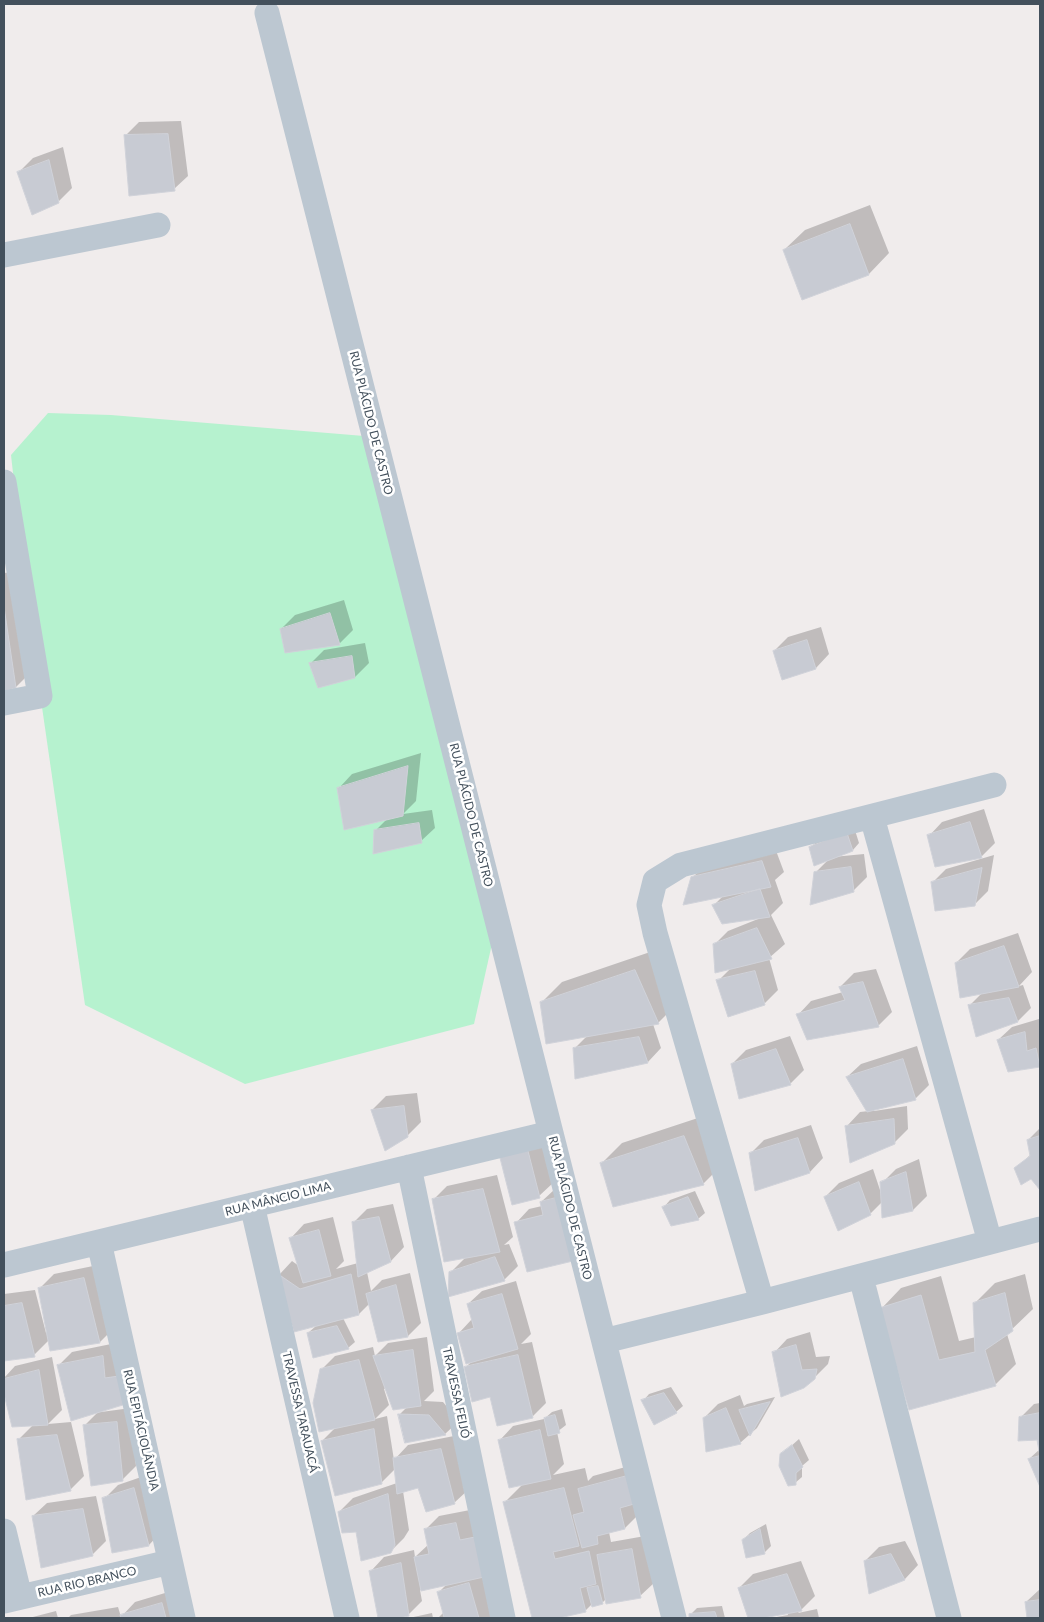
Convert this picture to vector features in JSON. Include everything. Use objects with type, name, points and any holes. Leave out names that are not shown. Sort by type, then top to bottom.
[{"type":"street","name":"RUA PLÁCIDO DE CASTRO","points":[[267,13],[674,1618]]},
{"type":"street","points":[[4,255],[158,225]]},
{"type":"street","points":[[4,482],[40,696],[4,703]]},
{"type":"street","points":[[762,1302],[655,933],[649,905],[655,881],[681,865],[994,785]]},
{"type":"street","points":[[872,817],[990,1242]]},
{"type":"street","name":"RUA MÂNCIO LIMA","points":[[4,1265],[551,1133]]},
{"type":"street","name":"TRAVESSA FEIJÓ","points":[[408,1167],[503,1618]]},
{"type":"street","name":"TRAVESSA TARAUACÁ","points":[[252,1205],[347,1618]]},
{"type":"street","points":[[604,1341],[1040,1230]]},
{"type":"street","name":"RUA EPITÁCIOLÂNDIA","points":[[99,1242],[184,1618]]},
{"type":"street","points":[[861,1276],[949,1618]]},
{"type":"street","points":[[4,1531],[12,1599]]},
{"type":"street","name":"RUA RIO BRANCO","points":[[12,1599],[170,1562]]},
{"type":"green space","points":[[48,413],[111,415],[364,436],[496,926],[474,1024],[245,1084],[85,1005],[29,617],[11,455]]},
{"type":"building","points":[[168,134],[175,191],[129,196],[124,135]]},
{"type":"building","points":[[49,160],[59,203],[32,215],[17,172]]},
{"type":"building","points":[[850,224],[869,275],[802,300],[783,250]]},
{"type":"building","points":[[4,607],[16,688],[4,691]]},
{"type":"building","points":[[330,613],[340,645],[285,653],[280,629]]},
{"type":"building","points":[[807,640],[816,669],[782,680],[773,651]]},
{"type":"building","points":[[352,656],[355,678],[318,688],[309,663]]},
{"type":"building","points":[[408,766],[403,816],[344,830],[337,788]]},
{"type":"building","points":[[970,822],[982,858],[935,867],[927,835]]},
{"type":"building","points":[[419,823],[422,843],[373,854],[374,830]]},
{"type":"building","points":[[847,833],[853,851],[814,866],[809,847]]},
{"type":"building","points":[[762,861],[771,887],[683,905],[691,877]]},
{"type":"building","points":[[851,867],[854,892],[810,905],[814,872]]},
{"type":"building","points":[[982,868],[975,906],[935,911],[931,882]]},
{"type":"building","points":[[760,889],[770,917],[722,924],[712,905]]},
{"type":"building","points":[[757,928],[772,959],[715,973],[713,944]]},
{"type":"building","points":[[1004,946],[1019,987],[960,998],[955,963]]},
{"type":"building","points":[[635,970],[659,1024],[546,1044],[540,1002]]},
{"type":"building","points":[[755,971],[765,1005],[728,1017],[716,980]]},
{"type":"building","points":[[863,982],[879,1027],[807,1040],[796,1014],[845,1000],[839,987]]},
{"type":"building","points":[[1009,998],[1018,1022],[976,1037],[968,1005]]},
{"type":"building","points":[[1025,1032],[1027,1051],[1036,1048],[1040,1067],[1008,1072],[997,1040]]},
{"type":"building","points":[[639,1037],[648,1063],[575,1079],[573,1048]]},
{"type":"building","points":[[776,1049],[791,1085],[739,1099],[731,1064]]},
{"type":"building","points":[[903,1059],[916,1100],[867,1112],[846,1077]]},
{"type":"building","points":[[404,1106],[408,1137],[385,1151],[371,1110]]},
{"type":"building","points":[[894,1119],[895,1144],[850,1163],[845,1126]]},
{"type":"building","points":[[684,1136],[704,1185],[613,1207],[600,1163]]},
{"type":"building","points":[[1040,1136],[1040,1190],[1031,1179],[1021,1185],[1014,1168],[1030,1156],[1027,1140]]},
{"type":"building","points":[[798,1138],[810,1173],[755,1191],[749,1153]]},
{"type":"building","points":[[527,1147],[540,1198],[512,1205],[499,1154]]},
{"type":"building","points":[[906,1172],[913,1211],[882,1218],[880,1182]]},
{"type":"building","points":[[859,1182],[871,1215],[838,1231],[824,1197]]},
{"type":"building","points":[[483,1189],[500,1252],[444,1262],[432,1199]]},
{"type":"building","points":[[688,1197],[699,1220],[671,1226],[662,1207]]},
{"type":"building","points":[[556,1198],[573,1261],[527,1272],[514,1222],[543,1215],[540,1202]]},
{"type":"building","points":[[379,1217],[391,1262],[358,1277],[352,1222]]},
{"type":"building","points":[[319,1230],[331,1276],[303,1283],[289,1238]]},
{"type":"building","points":[[495,1257],[505,1281],[448,1297],[449,1272]]},
{"type":"building","points":[[278,1274],[300,1289],[351,1274],[359,1315],[294,1332]]},
{"type":"building","points":[[84,1278],[100,1343],[50,1351],[38,1288]]},
{"type":"building","points":[[396,1285],[408,1337],[378,1342],[366,1294]]},
{"type":"building","points":[[1005,1293],[1013,1331],[985,1350],[996,1386],[909,1410],[879,1308],[921,1295],[939,1360],[975,1352],[973,1303]]},
{"type":"building","points":[[502,1294],[518,1349],[466,1364],[457,1333],[474,1328],[467,1304]]},
{"type":"building","points":[[22,1303],[35,1357],[4,1361],[4,1306]]},
{"type":"building","points":[[337,1326],[349,1349],[313,1358],[307,1333]]},
{"type":"building","points":[[796,1345],[802,1370],[817,1369],[815,1379],[804,1388],[781,1397],[772,1352]]},
{"type":"building","points":[[413,1350],[421,1406],[393,1410],[373,1356]]},
{"type":"building","points":[[518,1355],[533,1418],[497,1426],[490,1397],[472,1402],[464,1367]]},
{"type":"building","points":[[103,1356],[105,1378],[119,1376],[126,1404],[71,1421],[57,1365]]},
{"type":"building","points":[[359,1360],[375,1420],[319,1432],[313,1403],[320,1369]]},
{"type":"building","points":[[39,1370],[48,1425],[12,1427],[4,1394],[4,1379]]},
{"type":"building","points":[[664,1393],[677,1413],[654,1425],[641,1400]]},
{"type":"building","points":[[770,1402],[750,1436],[739,1410]]},
{"type":"building","points":[[726,1408],[741,1444],[706,1452],[703,1418]]},
{"type":"building","points":[[1040,1413],[1040,1456],[1037,1440],[1018,1441],[1019,1417]]},
{"type":"building","points":[[398,1414],[429,1415],[446,1435],[405,1443]]},
{"type":"building","points":[[555,1415],[560,1433],[548,1436],[544,1418]]},
{"type":"building","points":[[117,1422],[123,1481],[91,1486],[83,1425]]},
{"type":"building","points":[[374,1429],[382,1484],[335,1496],[321,1441]]},
{"type":"building","points":[[540,1430],[551,1479],[509,1488],[498,1440]]},
{"type":"building","points":[[57,1435],[71,1491],[26,1500],[17,1439]]},
{"type":"building","points":[[792,1445],[803,1467],[796,1473],[796,1485],[788,1486],[779,1466],[780,1454]]},
{"type":"building","points":[[441,1449],[455,1504],[426,1512],[418,1488],[397,1494],[393,1458]]},
{"type":"building","points":[[1040,1456],[1040,1487],[1028,1459]]},
{"type":"building","points":[[627,1476],[634,1504],[620,1508],[625,1529],[597,1536],[598,1544],[582,1548],[573,1515],[584,1512],[578,1489]]},
{"type":"building","points":[[134,1488],[149,1546],[112,1553],[102,1498]]},
{"type":"building","points":[[564,1488],[579,1546],[553,1552],[555,1559],[589,1551],[596,1584],[580,1588],[586,1612],[559,1618],[532,1618],[503,1502]]},
{"type":"building","points":[[388,1494],[395,1545],[391,1553],[361,1561],[356,1532],[342,1533],[338,1512]]},
{"type":"building","points":[[83,1509],[93,1556],[41,1568],[32,1516]]},
{"type":"building","points":[[456,1523],[460,1540],[475,1537],[484,1577],[421,1591],[414,1557],[429,1554],[424,1529]]},
{"type":"building","points":[[760,1529],[765,1554],[746,1558],[742,1540]]},
{"type":"building","points":[[632,1549],[641,1598],[606,1604],[597,1555]]},
{"type":"building","points":[[891,1554],[905,1580],[869,1594],[864,1561]]},
{"type":"building","points":[[401,1563],[409,1616],[378,1618],[369,1571]]},
{"type":"building","points":[[787,1574],[802,1611],[763,1618],[748,1618],[738,1588]]},
{"type":"building","points":[[469,1583],[479,1618],[441,1618],[444,1617],[437,1592]]},
{"type":"building","points":[[598,1586],[603,1604],[592,1607],[587,1588]]},
{"type":"building","points":[[1040,1600],[1040,1618],[1027,1618],[1025,1602]]},
{"type":"building","points":[[162,1603],[166,1618],[121,1618],[120,1615]]},
{"type":"building","points":[[715,1612],[717,1618],[689,1618],[689,1614]]}]
